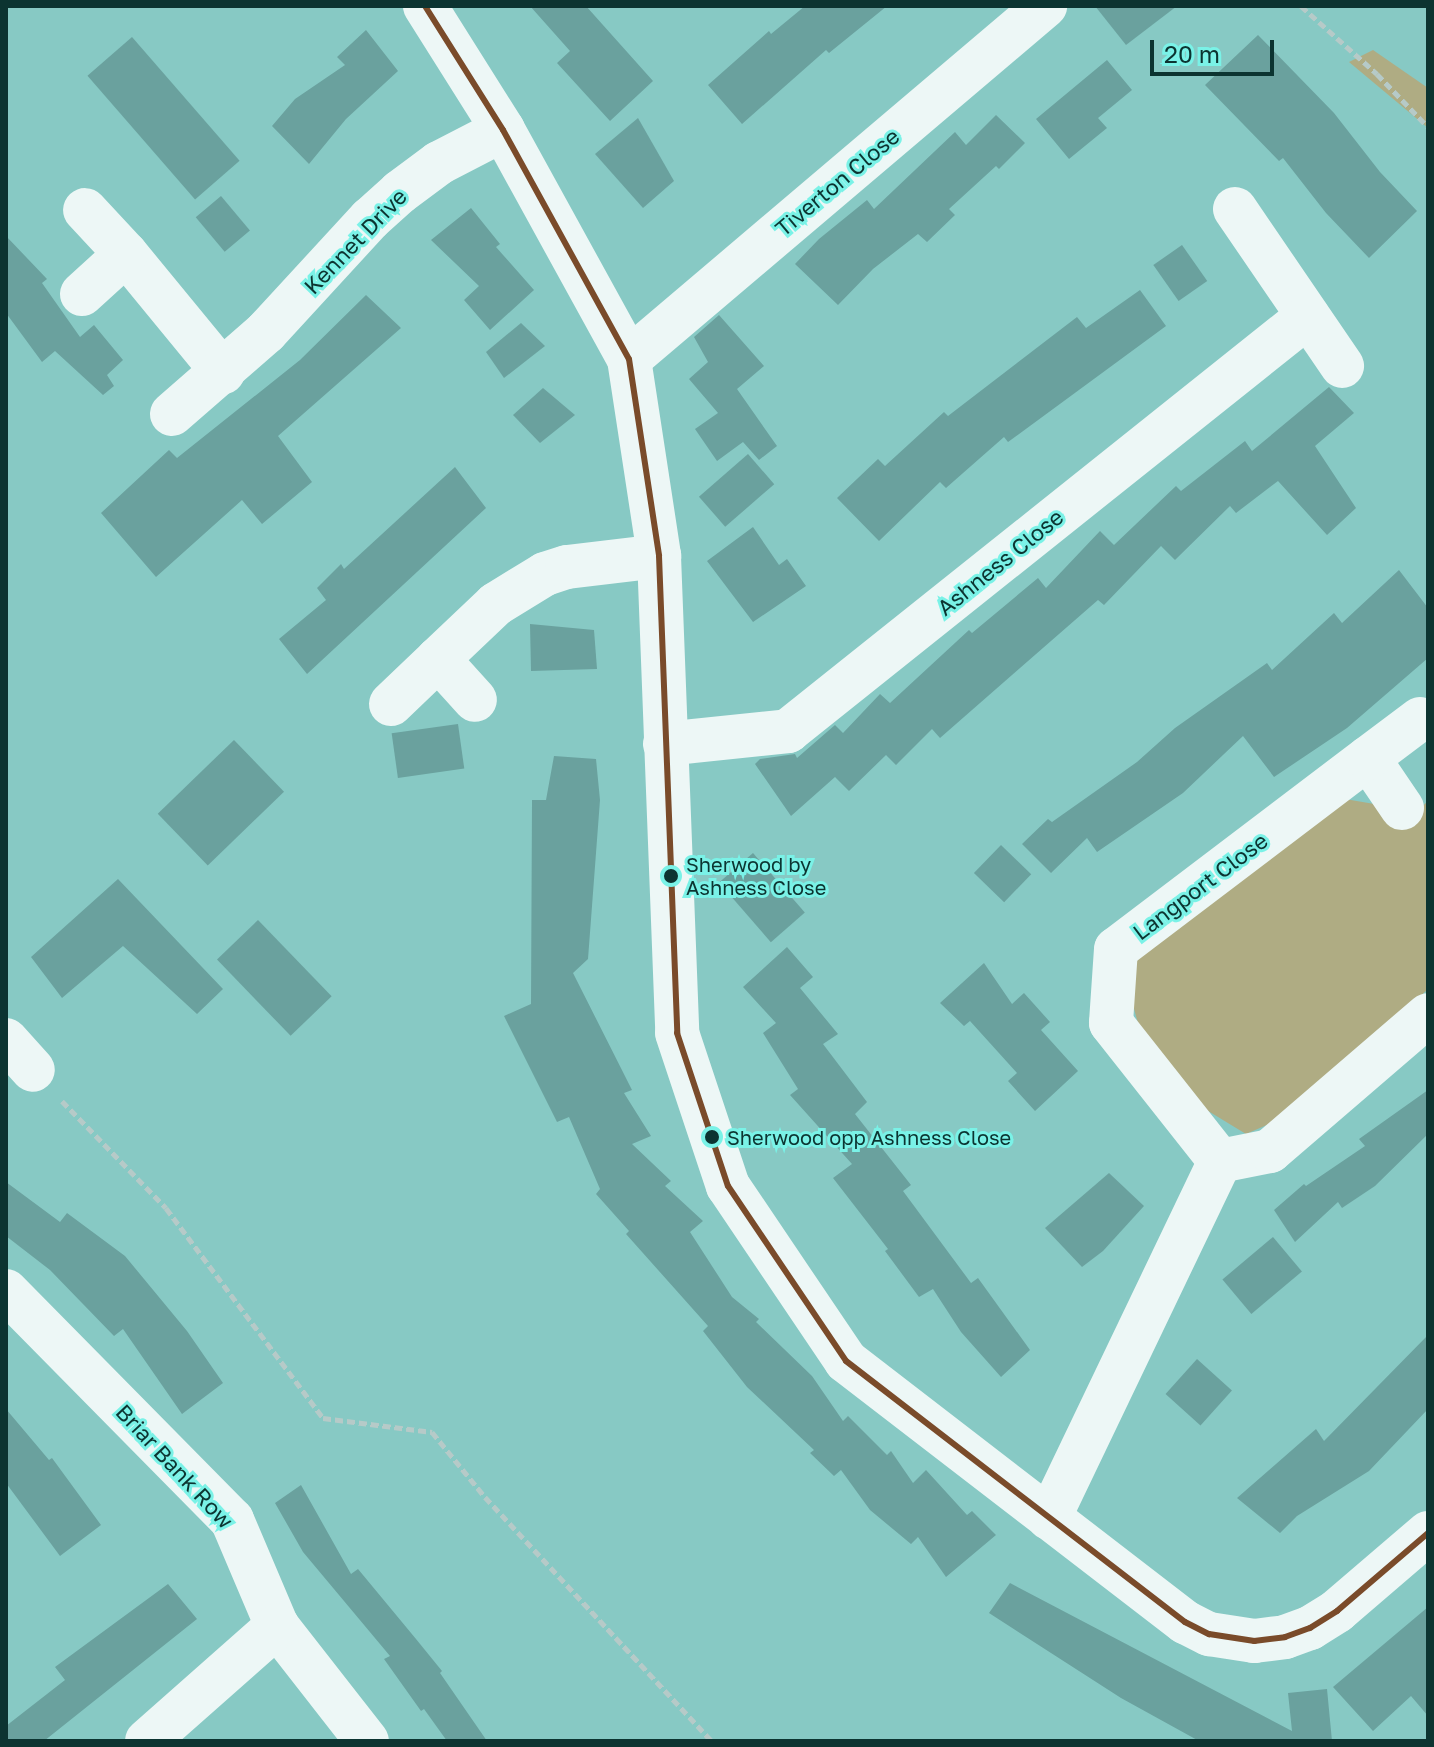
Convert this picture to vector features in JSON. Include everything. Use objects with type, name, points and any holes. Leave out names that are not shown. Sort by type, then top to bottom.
[{"type":"street","points":[[425,6],[503,130],[629,359],[659,556],[677,1033],[728,1186],[846,1361],[1185,1622],[1209,1634],[1254,1641],[1285,1637],[1310,1628],[1337,1611],[1428,1533]]},
{"type":"street","name":"Tiverton Close","points":[[629,359],[1045,6]]},
{"type":"street","name":"Kennet Drive","points":[[172,414],[266,332],[370,219],[400,192],[439,163],[503,130]]},
{"type":"street","points":[[1235,209],[1342,366]]},
{"type":"street","points":[[85,210],[126,254],[223,372]]},
{"type":"street","points":[[82,294],[126,254]]},
{"type":"street","name":"Ashness Close","points":[[665,744],[788,731],[1308,316]]},
{"type":"street","points":[[391,704],[496,604],[545,574],[567,567],[659,556]]},
{"type":"street","points":[[438,659],[475,700]]},
{"type":"street","name":"Langport Close","points":[[1220,1161],[1111,1023],[1116,949],[1420,719]]},
{"type":"street","points":[[1368,758],[1402,808]]},
{"type":"street","points":[[1049,1518],[1220,1161],[1270,1151],[1428,1015]]},
{"type":"street","name":"Briar Bank Row","points":[[6,1291],[232,1520],[277,1626],[367,1741]]},
{"type":"street","points":[[147,1741],[277,1626]]},
{"type":"path","points":[[1301,6],[1377,74],[1428,127]]},
{"type":"path","points":[[19,1055],[166,1208],[323,1418],[432,1432],[485,1497],[712,1741]]},
{"type":"shaded area","points":[[1373,50],[1428,88],[1428,128],[1349,62]]},
{"type":"shaded area","points":[[1345,799],[1386,806],[1400,827],[1428,801],[1428,989],[1299,1111],[1246,1134],[1195,1103],[1142,1038],[1127,983],[1142,948]]},
{"type":"building","points":[[530,6],[586,6],[653,81],[610,121],[557,63],[570,51]]},
{"type":"building","points":[[805,6],[887,6],[829,53],[826,50],[742,124],[708,85],[769,31],[771,34]]},
{"type":"building","points":[[1095,6],[1177,6],[1126,45]]},
{"type":"building","points":[[366,30],[398,71],[346,119],[309,164],[272,126],[295,99],[345,65],[337,57]]},
{"type":"building","points":[[1258,35],[1334,113],[1380,172],[1417,211],[1369,258],[1326,213],[1283,158],[1279,161],[1205,85]]},
{"type":"building","points":[[132,37],[240,161],[195,199],[87,76]]},
{"type":"building","points":[[1107,60],[1132,90],[1098,118],[1107,128],[1069,159],[1036,119]]},
{"type":"building","points":[[996,115],[1025,143],[999,169],[996,166],[949,209],[955,215],[927,242],[918,234],[873,269],[838,305],[795,264],[819,239],[867,200],[874,209],[955,132],[966,145]]},
{"type":"building","points":[[638,118],[674,181],[643,208],[595,154]]},
{"type":"building","points":[[221,196],[250,230],[225,252],[196,217]]},
{"type":"building","points":[[471,208],[500,244],[496,247],[534,290],[490,330],[464,300],[479,286],[431,240]]},
{"type":"building","points":[[6,236],[47,279],[42,283],[80,337],[94,325],[123,360],[107,375],[114,386],[103,395],[55,351],[42,362],[6,313]]},
{"type":"building","points":[[1182,245],[1207,281],[1179,301],[1153,265]]},
{"type":"building","points":[[1140,290],[1166,326],[1008,442],[1004,437],[946,488],[940,482],[879,541],[837,498],[878,459],[885,466],[944,412],[948,416],[1077,317],[1086,328]]},
{"type":"building","points":[[366,295],[401,328],[278,436],[312,482],[262,524],[242,500],[156,577],[101,513],[169,450],[177,458],[300,360]]},
{"type":"building","points":[[719,315],[764,366],[737,389],[777,446],[759,460],[743,442],[717,461],[695,429],[718,413],[689,379],[708,362],[694,337]]},
{"type":"building","points":[[521,323],[545,346],[504,378],[486,352]]},
{"type":"building","points":[[1329,387],[1354,413],[1315,446],[1356,508],[1327,535],[1278,481],[1236,513],[1230,506],[1175,560],[1161,546],[1104,605],[1098,600],[940,738],[932,729],[896,765],[886,755],[849,791],[835,777],[791,816],[755,764],[760,759],[795,754],[797,758],[835,725],[843,733],[880,694],[890,703],[969,630],[972,633],[1038,578],[1046,588],[1100,531],[1114,545],[1176,486],[1181,491],[1245,441],[1252,451]]},
{"type":"building","points":[[543,388],[575,415],[540,443],[513,415]]},
{"type":"building","points":[[748,454],[774,484],[725,527],[699,497]]},
{"type":"building","points":[[455,467],[486,508],[307,674],[279,639],[326,600],[317,588],[341,564],[344,569]]},
{"type":"building","points":[[753,527],[779,565],[787,559],[806,586],[753,622],[707,561]]},
{"type":"building","points":[[1399,570],[1428,608],[1428,658],[1347,728],[1274,777],[1243,736],[1183,793],[1097,852],[1087,838],[1051,873],[1022,844],[1048,819],[1052,822],[1137,762],[1175,728],[1267,663],[1272,670],[1334,613],[1342,623]]},
{"type":"building","points":[[530,624],[594,630],[597,669],[531,671]]},
{"type":"building","points":[[458,724],[464,769],[398,778],[392,733]]},
{"type":"building","points":[[234,740],[284,792],[208,865],[158,814]]},
{"type":"building","points":[[554,756],[596,759],[600,800],[588,959],[573,973],[632,1090],[624,1093],[651,1136],[632,1144],[671,1181],[665,1186],[703,1221],[690,1232],[732,1297],[759,1319],[756,1322],[812,1376],[843,1421],[848,1416],[887,1455],[891,1451],[913,1483],[926,1470],[967,1515],[972,1511],[996,1535],[946,1577],[918,1537],[911,1544],[870,1510],[841,1470],[834,1476],[810,1453],[814,1450],[747,1387],[703,1331],[708,1326],[626,1234],[629,1231],[596,1194],[600,1189],[569,1117],[557,1122],[504,1016],[531,1004],[532,800],[546,800]]},
{"type":"building","points":[[1001,845],[1031,874],[1004,902],[974,873]]},
{"type":"building","points":[[753,853],[805,913],[771,942],[719,883]]},
{"type":"building","points":[[118,879],[223,989],[197,1014],[123,946],[62,998],[31,957]]},
{"type":"building","points":[[258,920],[332,996],[291,1036],[217,960]]},
{"type":"building","points":[[787,947],[813,977],[800,988],[838,1034],[823,1044],[867,1102],[855,1114],[911,1185],[903,1191],[971,1283],[978,1278],[1030,1350],[1001,1377],[961,1332],[933,1289],[919,1297],[885,1251],[888,1249],[833,1178],[852,1164],[790,1095],[798,1089],[763,1033],[776,1023],[743,987]]},
{"type":"building","points":[[984,963],[1012,1004],[1024,993],[1050,1022],[1041,1030],[1078,1071],[1035,1111],[1008,1081],[1017,1073],[970,1021],[964,1026],[940,1003]]},
{"type":"building","points":[[1428,1090],[1428,1134],[1375,1186],[1342,1208],[1338,1202],[1295,1242],[1274,1210],[1304,1184],[1306,1186],[1365,1146],[1359,1139]]},
{"type":"building","points":[[1109,1173],[1144,1206],[1103,1251],[1082,1267],[1045,1228]]},
{"type":"building","points":[[6,1182],[60,1222],[67,1213],[125,1256],[187,1331],[223,1383],[182,1414],[123,1329],[114,1336],[50,1270],[6,1236]]},
{"type":"building","points":[[1273,1237],[1302,1271],[1251,1314],[1222,1279]]},
{"type":"building","points":[[1428,1335],[1428,1409],[1369,1471],[1297,1516],[1280,1533],[1237,1498],[1316,1429],[1324,1441]]},
{"type":"building","points":[[1197,1359],[1232,1390],[1200,1425],[1166,1394]]},
{"type":"building","points":[[6,1409],[49,1460],[52,1458],[101,1525],[60,1556],[6,1483]]},
{"type":"building","points":[[301,1485],[351,1574],[358,1569],[416,1639],[442,1671],[440,1673],[487,1741],[447,1741],[384,1659],[390,1656],[303,1552],[275,1503]]},
{"type":"building","points":[[1010,1583],[1292,1731],[1288,1693],[1327,1689],[1332,1741],[1199,1741],[1121,1698],[989,1613]]},
{"type":"building","points":[[168,1584],[197,1619],[44,1741],[6,1741],[6,1726],[65,1680],[55,1667]]},
{"type":"building","points":[[1428,1607],[1428,1716],[1411,1696],[1373,1731],[1333,1687]]},
{"type":"transit line","points":[[425,6],[503,130],[629,359],[659,556],[677,1033],[728,1186],[846,1361],[1185,1622],[1209,1634],[1254,1641],[1285,1637],[1310,1628],[1337,1611],[1428,1533]]},
{"type":"place","name":"Sherwood by Ashness Close","points":[[671,876]]},
{"type":"place","name":"Sherwood opp Ashness Close","points":[[712,1137]]}]
